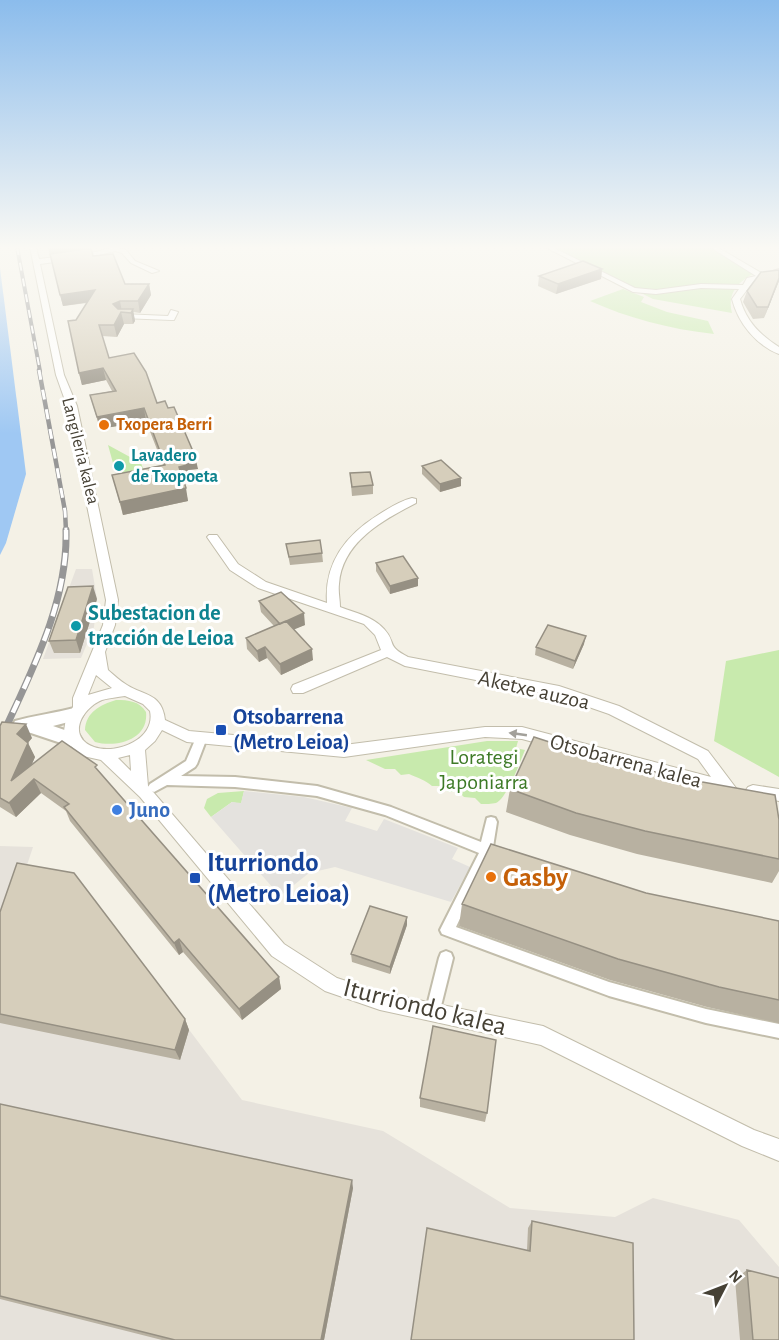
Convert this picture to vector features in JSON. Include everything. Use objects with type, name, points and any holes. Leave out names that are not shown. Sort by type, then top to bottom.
[{"type":"street","name":"Langileria kalea","points":[[46,310],[60,375],[72,406],[109,573],[112,600],[109,625],[77,710]]},
{"type":"street","points":[[740,310],[745,324],[762,341],[779,351]]},
{"type":"street","points":[[122,316],[171,318],[174,312]]},
{"type":"street","points":[[334,608],[333,580],[345,550],[377,519],[412,501]]},
{"type":"street","points":[[213,537],[234,567],[262,585],[368,621],[381,633],[388,652],[298,689]]},
{"type":"street","name":"Aketxe auzoa","points":[[388,652],[405,661],[559,691],[614,710],[703,756],[727,788]]},
{"type":"street","points":[[77,710],[70,732],[73,740],[81,748],[105,755],[122,753],[137,747],[151,737],[158,722],[156,707],[149,699],[125,691],[101,672],[99,654]]},
{"type":"street","points":[[73,740],[26,726],[77,710],[97,695],[125,691]]},
{"type":"street","points":[[137,747],[147,787],[165,780],[191,764],[193,739],[158,722]]},
{"type":"street","name":"Otsobarrena kalea","points":[[193,739],[344,751],[500,731],[536,737],[727,788],[779,795]]},
{"type":"street","name":"Iturriondo kalea","points":[[105,755],[147,787],[279,950],[332,985],[380,1001],[433,1010],[543,1036],[749,1139],[779,1150]]},
{"type":"street","points":[[165,780],[235,782],[317,791],[387,811],[508,858]]},
{"type":"street","points":[[491,822],[486,851],[447,930],[609,989],[706,1016],[779,1031]]},
{"type":"street","points":[[433,1010],[446,958]]},
{"type":"shaded area","points":[[76,569],[92,569],[97,599],[94,627],[81,658],[43,659]]},
{"type":"shaded area","points":[[244,791],[304,797],[352,808],[345,821],[377,831],[384,819],[458,848],[452,859],[470,867],[451,902],[335,867],[309,873],[280,896],[211,817],[232,802],[241,803]]},
{"type":"shaded area","points":[[0,846],[33,847],[24,874],[80,885],[242,1100],[383,1131],[510,1208],[615,1217],[653,1198],[739,1220],[779,1267],[779,1340],[0,1340]]},
{"type":"green space","points":[[611,310],[661,310],[708,321],[714,334],[649,322]]},
{"type":"green space","points":[[712,310],[732,310],[732,313]]},
{"type":"green space","points":[[108,445],[141,463],[144,471],[122,473],[121,470],[125,469],[123,462],[113,463]]},
{"type":"green space","points":[[779,650],[779,777],[714,741],[726,661]]},
{"type":"green space","points":[[116,700],[125,700],[140,705],[146,712],[146,722],[137,735],[130,740],[112,744],[95,742],[85,730],[88,718],[99,707]]},
{"type":"green space","name":"Lorategi Japoniarra","points":[[487,741],[518,741],[516,748],[525,750],[509,787],[496,803],[481,804],[475,798],[464,797],[459,792],[448,792],[442,786],[432,786],[409,774],[401,775],[395,769],[385,769],[366,760]]},
{"type":"green space","points":[[244,791],[241,804],[232,802],[211,817],[204,808],[207,799],[218,793]]},
{"type":"water","points":[[0,310],[5,310],[26,474],[6,543],[0,555]]},
{"type":"building","points":[[83,310],[133,310],[131,313],[121,312],[114,325],[99,325],[109,358],[134,353],[146,372],[157,403],[165,401],[168,408],[174,407],[195,456],[184,458],[187,465],[179,467],[186,488],[120,502],[112,475],[165,465],[144,408],[97,417],[90,395],[116,391],[103,368],[79,373],[68,321],[76,320]]},
{"type":"building","points":[[441,460],[461,478],[440,484],[422,466]]},
{"type":"building","points":[[370,472],[373,485],[352,487],[350,473]]},
{"type":"building","points":[[320,540],[322,553],[289,557],[286,544]]},
{"type":"building","points":[[403,556],[418,578],[390,586],[376,563]]},
{"type":"building","points":[[93,586],[76,640],[49,641],[68,587]]},
{"type":"building","points":[[281,592],[304,613],[280,624],[259,601]]},
{"type":"building","points":[[286,621],[312,649],[280,664],[265,647],[257,651],[246,638]]},
{"type":"building","points":[[548,625],[586,636],[575,661],[536,647]]},
{"type":"building","points":[[2,722],[26,724],[17,734],[28,743],[11,781],[62,741],[97,765],[95,767],[279,977],[239,1009],[179,939],[174,943],[64,807],[69,804],[34,779],[9,803],[0,798],[0,726]]},
{"type":"building","points":[[534,737],[605,760],[680,778],[775,795],[779,820],[779,859],[645,831],[576,813],[510,789]]},
{"type":"building","points":[[491,844],[646,893],[779,921],[779,1000],[719,987],[618,959],[462,904]]},
{"type":"building","points":[[17,863],[74,873],[185,1019],[175,1050],[0,1014],[0,912]]},
{"type":"building","points":[[370,906],[407,917],[390,967],[351,954]]},
{"type":"building","points":[[433,1026],[496,1040],[487,1113],[420,1098]]},
{"type":"building","points":[[0,1104],[352,1180],[321,1340],[175,1340],[0,1296]]},
{"type":"building","points":[[532,1221],[633,1243],[634,1340],[411,1340],[427,1228],[530,1251]]},
{"type":"building","points":[[747,1270],[779,1278],[779,1340],[753,1340]]},
{"type":"railway","points":[[29,310],[40,371]]},
{"type":"railway","points":[[39,370],[65,511],[66,531]]},
{"type":"railway","points":[[2,736],[46,636],[61,584],[66,531]]},
{"type":"railway","points":[[0,741],[3,735]]},
{"type":"place","name":"Txopera Berri","points":[[104,425]]},
{"type":"place","name":"Lavadero de Txopoeta","points":[[119,466]]},
{"type":"place","name":"Subestacion de tracción de Leioa","points":[[76,626]]},
{"type":"place","name":"Otsobarrena (Metro Leioa)","points":[[221,730]]},
{"type":"place","name":"Juno","points":[[117,810]]},
{"type":"place","name":"Gasby","points":[[491,877]]},
{"type":"place","name":"Iturriondo (Metro Leioa)","points":[[195,878]]}]
